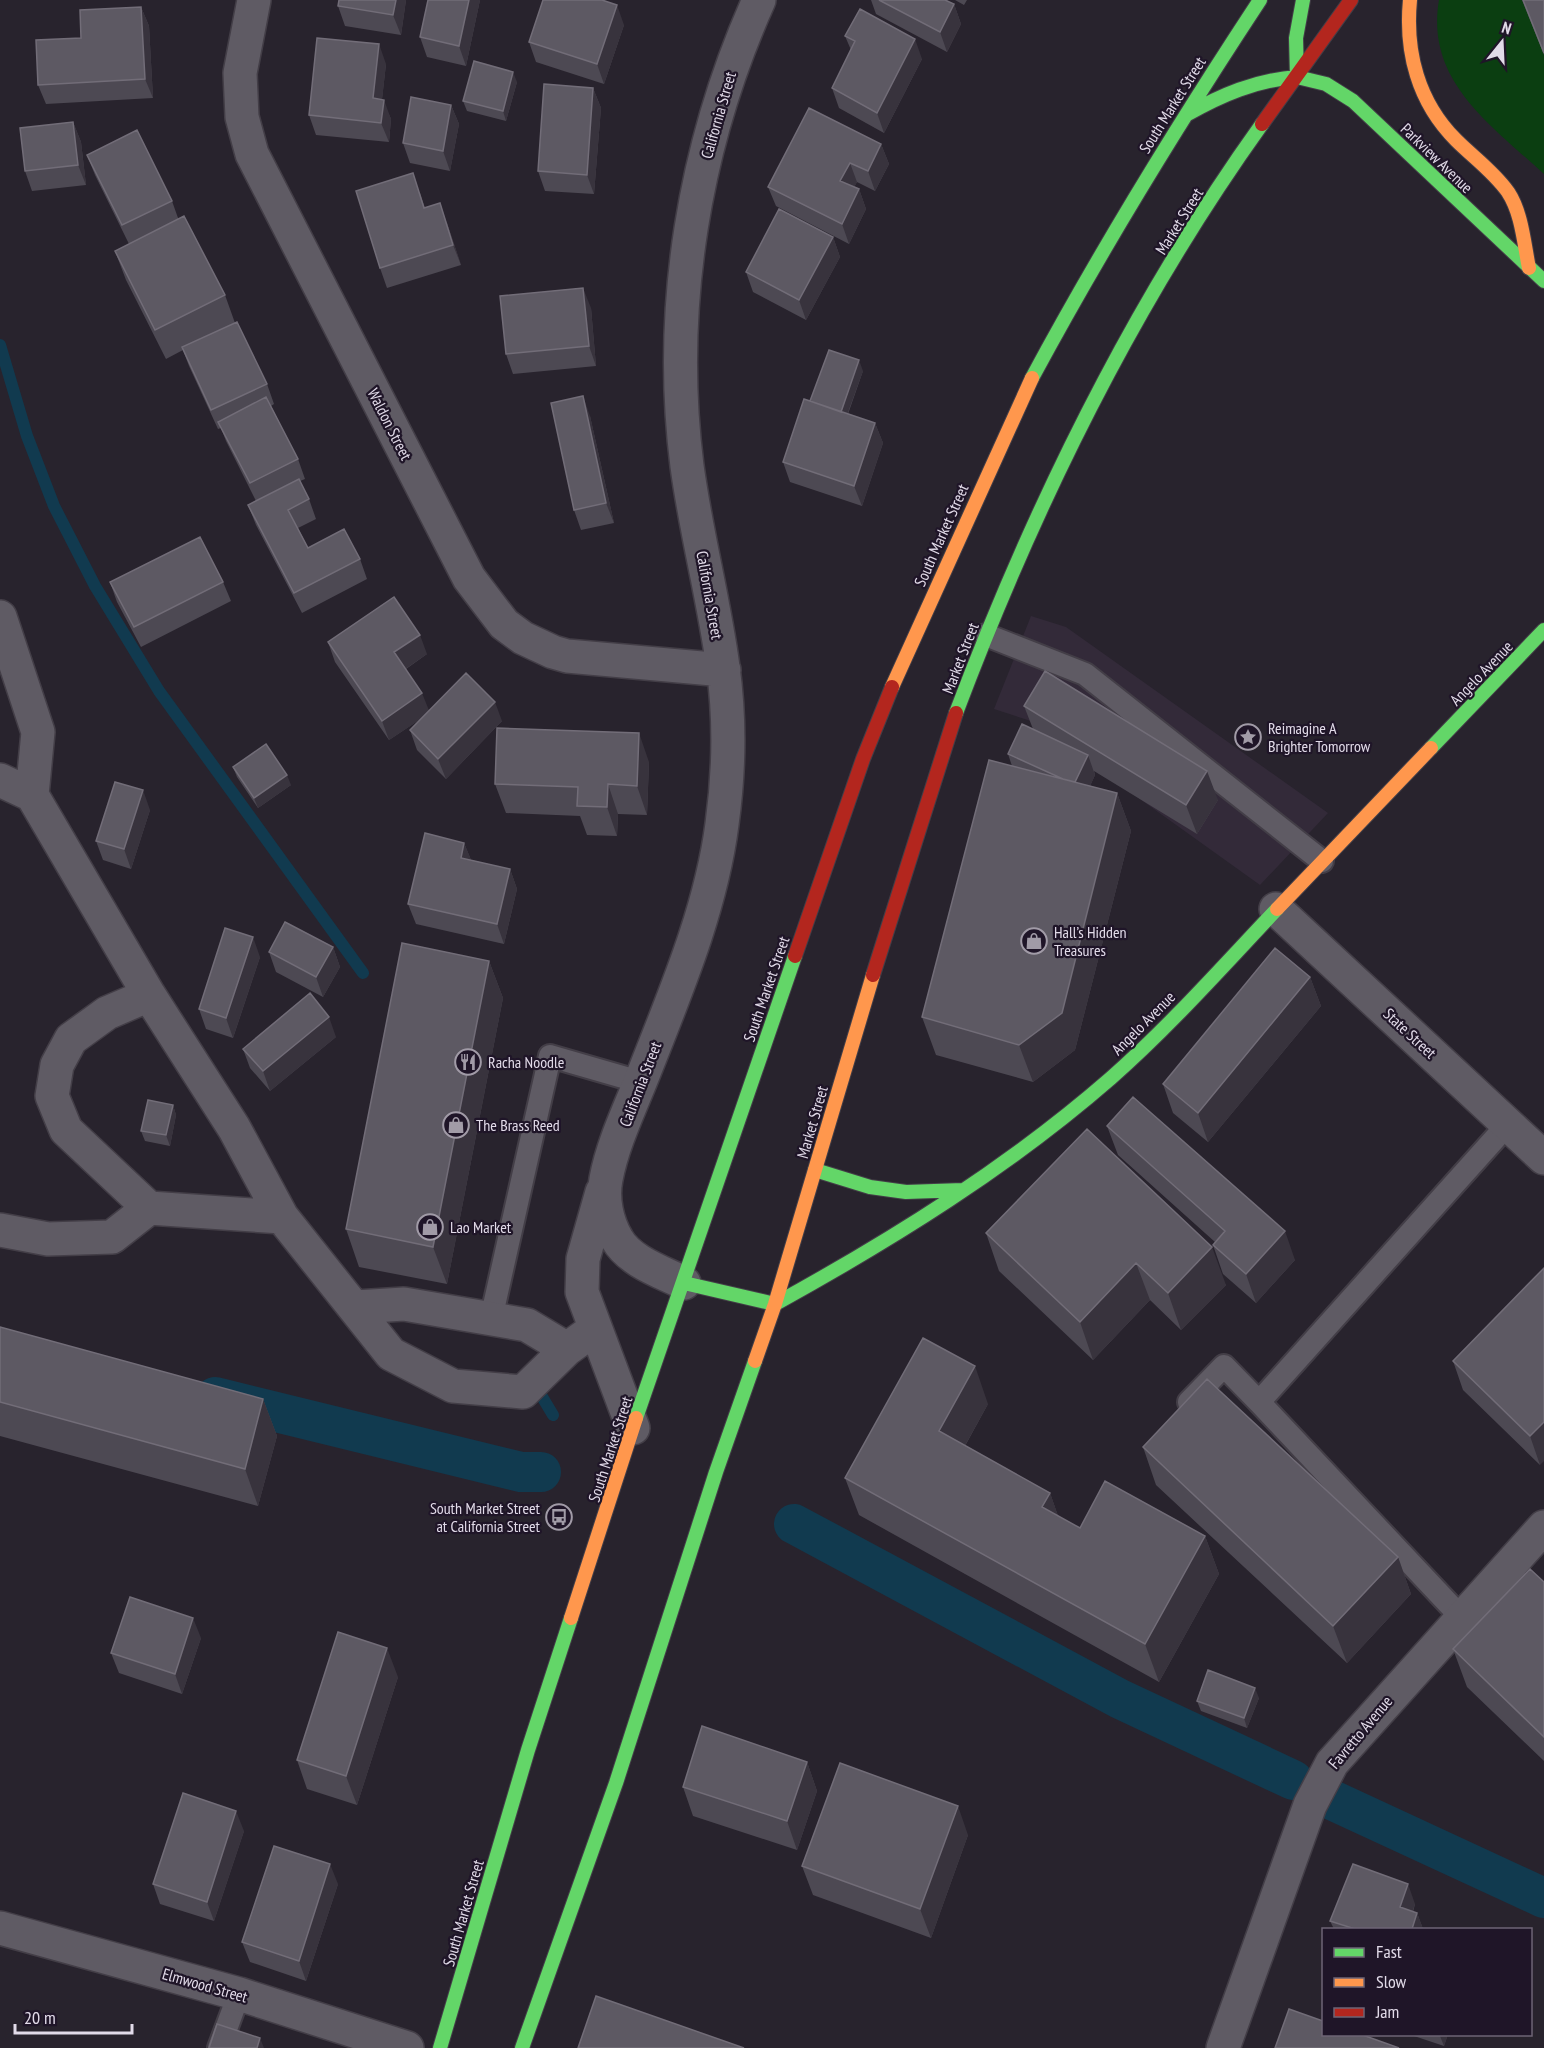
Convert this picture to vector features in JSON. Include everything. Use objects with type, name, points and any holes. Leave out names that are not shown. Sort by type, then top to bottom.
[{"type":"main road","name":"South Market Street","points":[[440,2048],[528,1750],[633,1428],[863,759],[907,651],[1022,396],[1084,281],[1183,117],[1260,0]]},
{"type":"main road","points":[[1297,77],[1295,54],[1298,15],[1303,0]]},
{"type":"main road","points":[[1297,77],[1351,0]]},
{"type":"main road","points":[[1410,0],[1408,34],[1412,63],[1421,89],[1438,119],[1510,194],[1528,268]]},
{"type":"main road","name":"Parkview Avenue","points":[[1183,117],[1248,86],[1271,78],[1297,77],[1326,84],[1353,101],[1544,281]]},
{"type":"main road","name":"Market Street","points":[[776,1304],[945,744],[986,635],[1046,496],[1119,353],[1230,169],[1297,77]]},
{"type":"main road","name":"Angelo Avenue","points":[[776,1304],[865,1254],[963,1190],[1052,1126],[1112,1077],[1150,1041],[1544,630]]},
{"type":"main road","points":[[815,1170],[870,1187],[906,1192],[963,1190]]},
{"type":"main road","points":[[522,2048],[616,1783],[716,1472],[776,1304],[684,1283]]},
{"type":"street","name":"Waldon Street","points":[[254,0],[240,73],[242,117],[252,154],[469,578],[504,624],[523,638],[567,656],[724,670]]},
{"type":"street","name":"California Street","points":[[633,1428],[582,1292],[581,1274],[605,1182],[640,1082],[679,985],[705,908],[720,839],[727,770],[724,670],[688,467],[682,398],[682,312],[686,258],[704,164],[738,47],[759,0]]},
{"type":"street","points":[[0,617],[38,732],[32,795]]},
{"type":"street","points":[[0,780],[32,795],[149,995],[234,1128],[282,1217],[356,1307],[391,1354],[453,1386],[523,1392],[567,1349],[596,1329]]},
{"type":"street","name":"State Street","points":[[1276,909],[1544,1158]]},
{"type":"street","points":[[149,995],[107,1013],[71,1039],[57,1065],[52,1096],[66,1130],[149,1208],[282,1217]]},
{"type":"street","name":"California Street","points":[[605,1182],[608,1216],[619,1243],[643,1262],[684,1283]]},
{"type":"street","points":[[0,1230],[48,1239],[112,1238],[149,1208]]},
{"type":"street","points":[[356,1307],[404,1304],[527,1325],[567,1349]]},
{"type":"street","name":"Favretto Avenue","points":[[1223,2048],[1316,1793],[1346,1744],[1461,1617],[1523,1563],[1544,1527]]},
{"type":"street","name":"Elmwood Street","points":[[0,1928],[239,1994],[407,2048]]},
{"type":"lane","points":[[986,635],[1085,674],[1322,861]]},
{"type":"lane","points":[[491,1318],[550,1056],[640,1082]]},
{"type":"lane","points":[[1259,1402],[1508,1124]]},
{"type":"lane","points":[[1177,1413],[1224,1366],[1461,1617]]},
{"type":"lane","points":[[219,2048],[239,1994]]},
{"type":"shaded area","points":[[1031,616],[1066,627],[1328,813],[1260,885],[1031,721],[994,709]]},
{"type":"green space","points":[[1439,0],[1544,0],[1544,174],[1484,119],[1466,99],[1452,78],[1442,54],[1437,29]]},
{"type":"building","points":[[339,0],[396,0],[393,15],[338,6]]},
{"type":"building","points":[[428,0],[469,0],[459,46],[420,37]]},
{"type":"building","points":[[543,0],[602,0],[617,5],[597,64],[529,42]]},
{"type":"building","points":[[879,0],[945,0],[954,4],[940,32]]},
{"type":"building","points":[[1523,0],[1544,0],[1544,53]]},
{"type":"building","points":[[141,7],[145,79],[38,85],[36,40],[81,38],[80,10]]},
{"type":"building","points":[[860,9],[915,39],[877,113],[832,88],[855,41],[845,36]]},
{"type":"building","points":[[317,38],[379,44],[373,98],[384,100],[381,123],[309,115]]},
{"type":"building","points":[[474,61],[513,72],[503,111],[463,101]]},
{"type":"building","points":[[544,84],[593,88],[587,175],[538,171]]},
{"type":"building","points":[[411,97],[451,105],[443,151],[403,143]]},
{"type":"building","points":[[809,108],[881,144],[868,171],[850,163],[840,181],[859,189],[842,224],[768,187]]},
{"type":"building","points":[[73,122],[78,165],[25,171],[20,128]]},
{"type":"building","points":[[137,130],[172,201],[122,225],[87,155]]},
{"type":"building","points":[[413,173],[424,208],[440,203],[453,245],[380,268],[356,191]]},
{"type":"building","points":[[779,209],[833,237],[799,300],[746,272]]},
{"type":"building","points":[[184,216],[225,295],[155,330],[115,251]]},
{"type":"building","points":[[583,288],[589,346],[506,354],[500,296]]},
{"type":"building","points":[[237,322],[267,384],[211,410],[182,347]]},
{"type":"building","points":[[829,350],[859,360],[841,412],[810,401]]},
{"type":"building","points":[[583,396],[606,503],[574,510],[551,403]]},
{"type":"building","points":[[266,397],[298,459],[250,483],[218,422]]},
{"type":"building","points":[[804,399],[875,423],[854,486],[783,462]]},
{"type":"building","points":[[299,479],[309,499],[288,510],[308,548],[344,529],[360,559],[294,593],[248,505]]},
{"type":"building","points":[[200,537],[223,582],[134,627],[110,582]]},
{"type":"building","points":[[394,597],[420,635],[394,652],[422,693],[382,721],[328,642]]},
{"type":"building","points":[[1045,671],[1207,771],[1186,805],[1024,706]]},
{"type":"building","points":[[466,673],[495,702],[438,759],[410,730]]},
{"type":"building","points":[[1022,724],[1088,755],[1075,782],[1063,779],[1008,754]]},
{"type":"building","points":[[497,728],[639,733],[637,786],[608,784],[607,807],[577,806],[578,787],[495,784]]},
{"type":"building","points":[[266,744],[287,775],[254,798],[233,767]]},
{"type":"building","name":"Hall’s Hidden Treasures","points":[[989,760],[1117,793],[1062,1013],[1019,1045],[922,1017]]},
{"type":"building","points":[[115,782],[143,790],[124,849],[96,841]]},
{"type":"building","points":[[425,833],[464,843],[461,858],[510,869],[497,924],[408,904]]},
{"type":"building","points":[[285,922],[333,947],[316,977],[269,952]]},
{"type":"building","points":[[225,928],[253,937],[226,1018],[199,1009]]},
{"type":"building","points":[[402,943],[489,961],[433,1247],[346,1229]]},
{"type":"building","points":[[1275,948],[1310,977],[1198,1113],[1163,1084]]},
{"type":"building","points":[[310,993],[329,1017],[263,1071],[243,1049]]},
{"type":"building","points":[[1133,1097],[1285,1231],[1246,1274],[1213,1245],[1225,1231],[1107,1126]]},
{"type":"building","points":[[148,1100],[173,1105],[166,1135],[141,1131]]},
{"type":"building","points":[[1087,1129],[1212,1247],[1168,1293],[1136,1263],[1080,1322],[986,1233]]},
{"type":"building","points":[[1544,1268],[1544,1422],[1530,1436],[1453,1361]]},
{"type":"building","points":[[0,1327],[263,1399],[245,1469],[0,1402]]},
{"type":"building","points":[[923,1338],[975,1366],[939,1431],[1050,1493],[1042,1507],[1080,1528],[1105,1481],[1205,1536],[1145,1644],[845,1478]]},
{"type":"building","points":[[1207,1379],[1398,1557],[1333,1626],[1143,1447]]},
{"type":"building","points":[[1530,1569],[1544,1582],[1544,1737],[1453,1649]]},
{"type":"building","points":[[130,1597],[193,1618],[175,1674],[111,1653]]},
{"type":"building","points":[[338,1632],[387,1648],[346,1776],[297,1760]]},
{"type":"building","points":[[1208,1670],[1255,1688],[1244,1718],[1197,1701]]},
{"type":"building","points":[[702,1726],[807,1762],[787,1821],[683,1787]]},
{"type":"building","points":[[840,1763],[958,1806],[920,1909],[802,1866]]},
{"type":"building","points":[[183,1793],[236,1811],[207,1902],[153,1884]]},
{"type":"building","points":[[274,1846],[330,1864],[299,1961],[242,1942]]},
{"type":"building","points":[[1353,1864],[1408,1884],[1400,1907],[1417,1913],[1412,1928],[1352,1928],[1330,1921]]},
{"type":"building","points":[[596,1996],[744,2048],[578,2048]]},
{"type":"building","points":[[1289,2009],[1322,2021],[1322,2036],[1366,2036],[1399,2048],[1275,2048]]},
{"type":"building","points":[[217,2024],[260,2038],[257,2048],[209,2048]]},
{"type":"waterway","points":[[0,345],[27,436],[54,506],[95,586],[159,691],[363,973]]},
{"type":"waterway","points":[[541,1395],[553,1415]]},
{"type":"waterway","points":[[215,1397],[521,1472],[541,1472]]},
{"type":"waterway","points":[[794,1524],[1120,1699],[1293,1780]]},
{"type":"waterway","points":[[1332,1800],[1544,1898]]},
{"type":"traffic: fast","points":[[1032,378],[1142,186],[1260,0]]},
{"type":"traffic: fast","points":[[1297,77],[1296,38],[1303,0]]},
{"type":"traffic: fast","points":[[1297,77],[1326,84],[1353,101],[1544,281]]},
{"type":"traffic: fast","points":[[1186,115],[1212,101],[1253,85],[1297,77]]},
{"type":"traffic: fast","points":[[956,713],[1019,559],[1090,408],[1171,263],[1215,192],[1262,124]]},
{"type":"traffic: fast","points":[[1431,748],[1544,630]]},
{"type":"traffic: fast","points":[[684,1283],[775,1304],[863,1254],[949,1200],[1032,1142],[1111,1078],[1175,1017],[1277,909]]},
{"type":"traffic: fast","points":[[636,1418],[795,956]]},
{"type":"traffic: fast","points":[[815,1170],[870,1187],[906,1192],[963,1190]]},
{"type":"traffic: fast","points":[[522,2048],[616,1783],[716,1472],[755,1361]]},
{"type":"traffic: fast","points":[[440,2048],[528,1750],[571,1618]]},
{"type":"traffic: slow","points":[[1410,0],[1412,57],[1423,93],[1443,125],[1496,178],[1513,200],[1529,268]]},
{"type":"traffic: slow","points":[[892,687],[1032,378]]},
{"type":"traffic: slow","points":[[1277,909],[1431,748]]},
{"type":"traffic: slow","points":[[755,1361],[775,1304],[873,975]]},
{"type":"traffic: slow","points":[[571,1618],[636,1418]]},
{"type":"traffic: jam","points":[[1262,124],[1351,0]]},
{"type":"traffic: jam","points":[[795,956],[863,759],[892,687]]},
{"type":"traffic: jam","points":[[873,975],[956,713]]},
{"type":"place","name":"Reimagine A Brighter Tomorrow","points":[[1248,737]]},
{"type":"place","name":"Hall’s Hidden Treasures","points":[[1034,941]]},
{"type":"place","name":"Racha Noodle","points":[[468,1062]]},
{"type":"place","name":"The Brass Reed","points":[[456,1125]]},
{"type":"place","name":"Lao Market","points":[[430,1227]]},
{"type":"place","name":"South Market Street at California Street","points":[[559,1517]]}]
